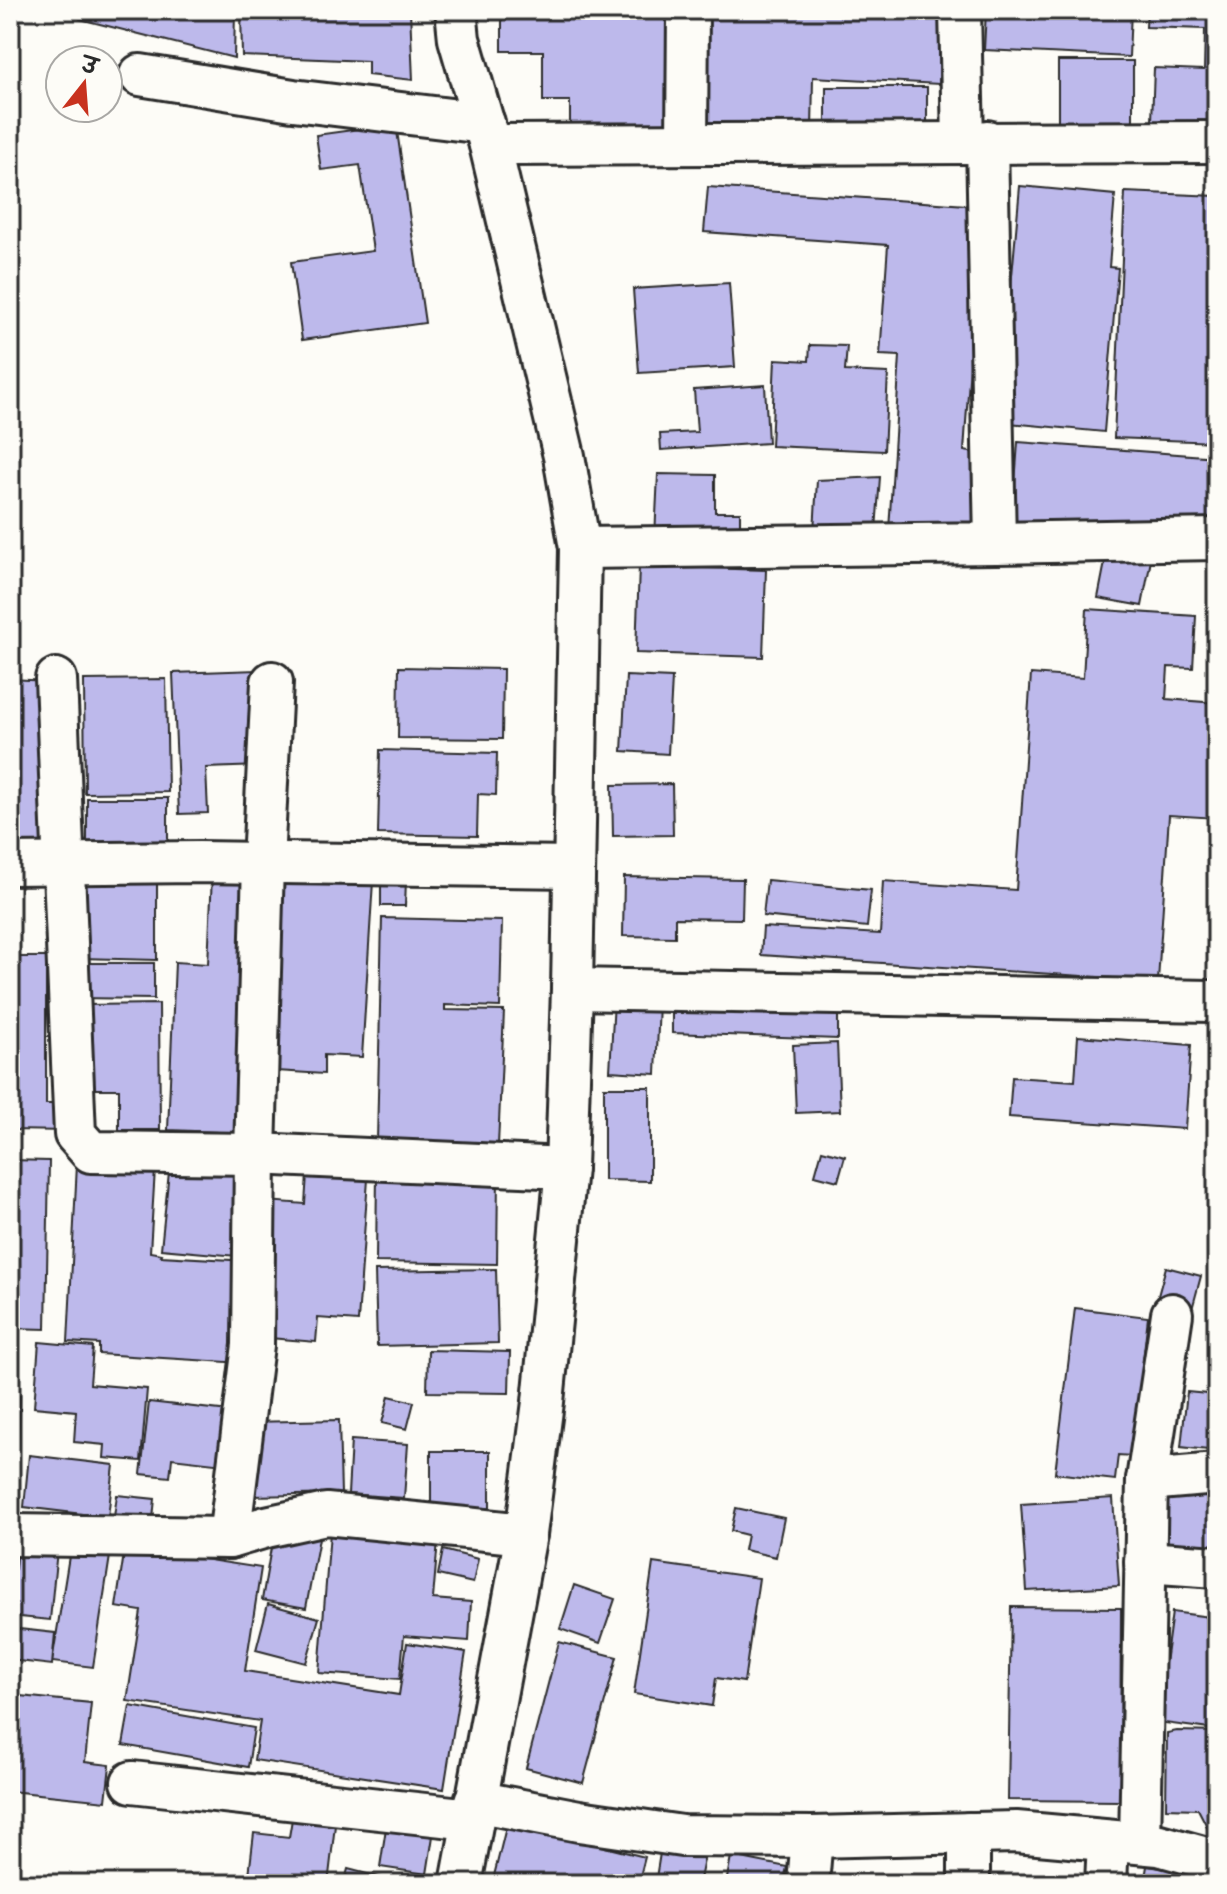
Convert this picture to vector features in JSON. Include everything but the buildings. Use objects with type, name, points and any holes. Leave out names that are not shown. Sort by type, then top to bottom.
[{"type":"street","points":[[456,10],[459,39],[487,134],[564,456],[580,548],[566,1168],[543,1402],[526,1534],[461,1884]]},
{"type":"street","points":[[687,143],[688,10]]},
{"type":"street","points":[[960,10],[975,141],[995,543]]},
{"type":"street","points":[[140,75],[487,134],[687,143],[1217,142]]},
{"type":"street","points":[[580,548],[1217,539]]},
{"type":"street","points":[[56,679],[75,1134],[91,1152],[255,1154],[566,1168]]},
{"type":"street","points":[[229,1538],[253,1345],[263,863],[272,682]]},
{"type":"street","points":[[10,864],[574,867]]},
{"type":"street","points":[[572,989],[1211,1001]]},
{"type":"street","points":[[1106,1884],[1124,1842],[1145,1562],[1147,1480],[1172,1314]]},
{"type":"street","points":[[1147,1480],[1217,1474]]},
{"type":"street","points":[[10,1535],[229,1538],[326,1514],[526,1534]]},
{"type":"street","points":[[1145,1562],[1217,1567]]},
{"type":"street","points":[[132,1782],[473,1810],[682,1836],[812,1837],[1016,1832],[1159,1845],[1217,1861]]},
{"type":"street","points":[[969,1833],[969,1884]]},
{"type":"street","points":[[808,1884],[812,1837]]}]
